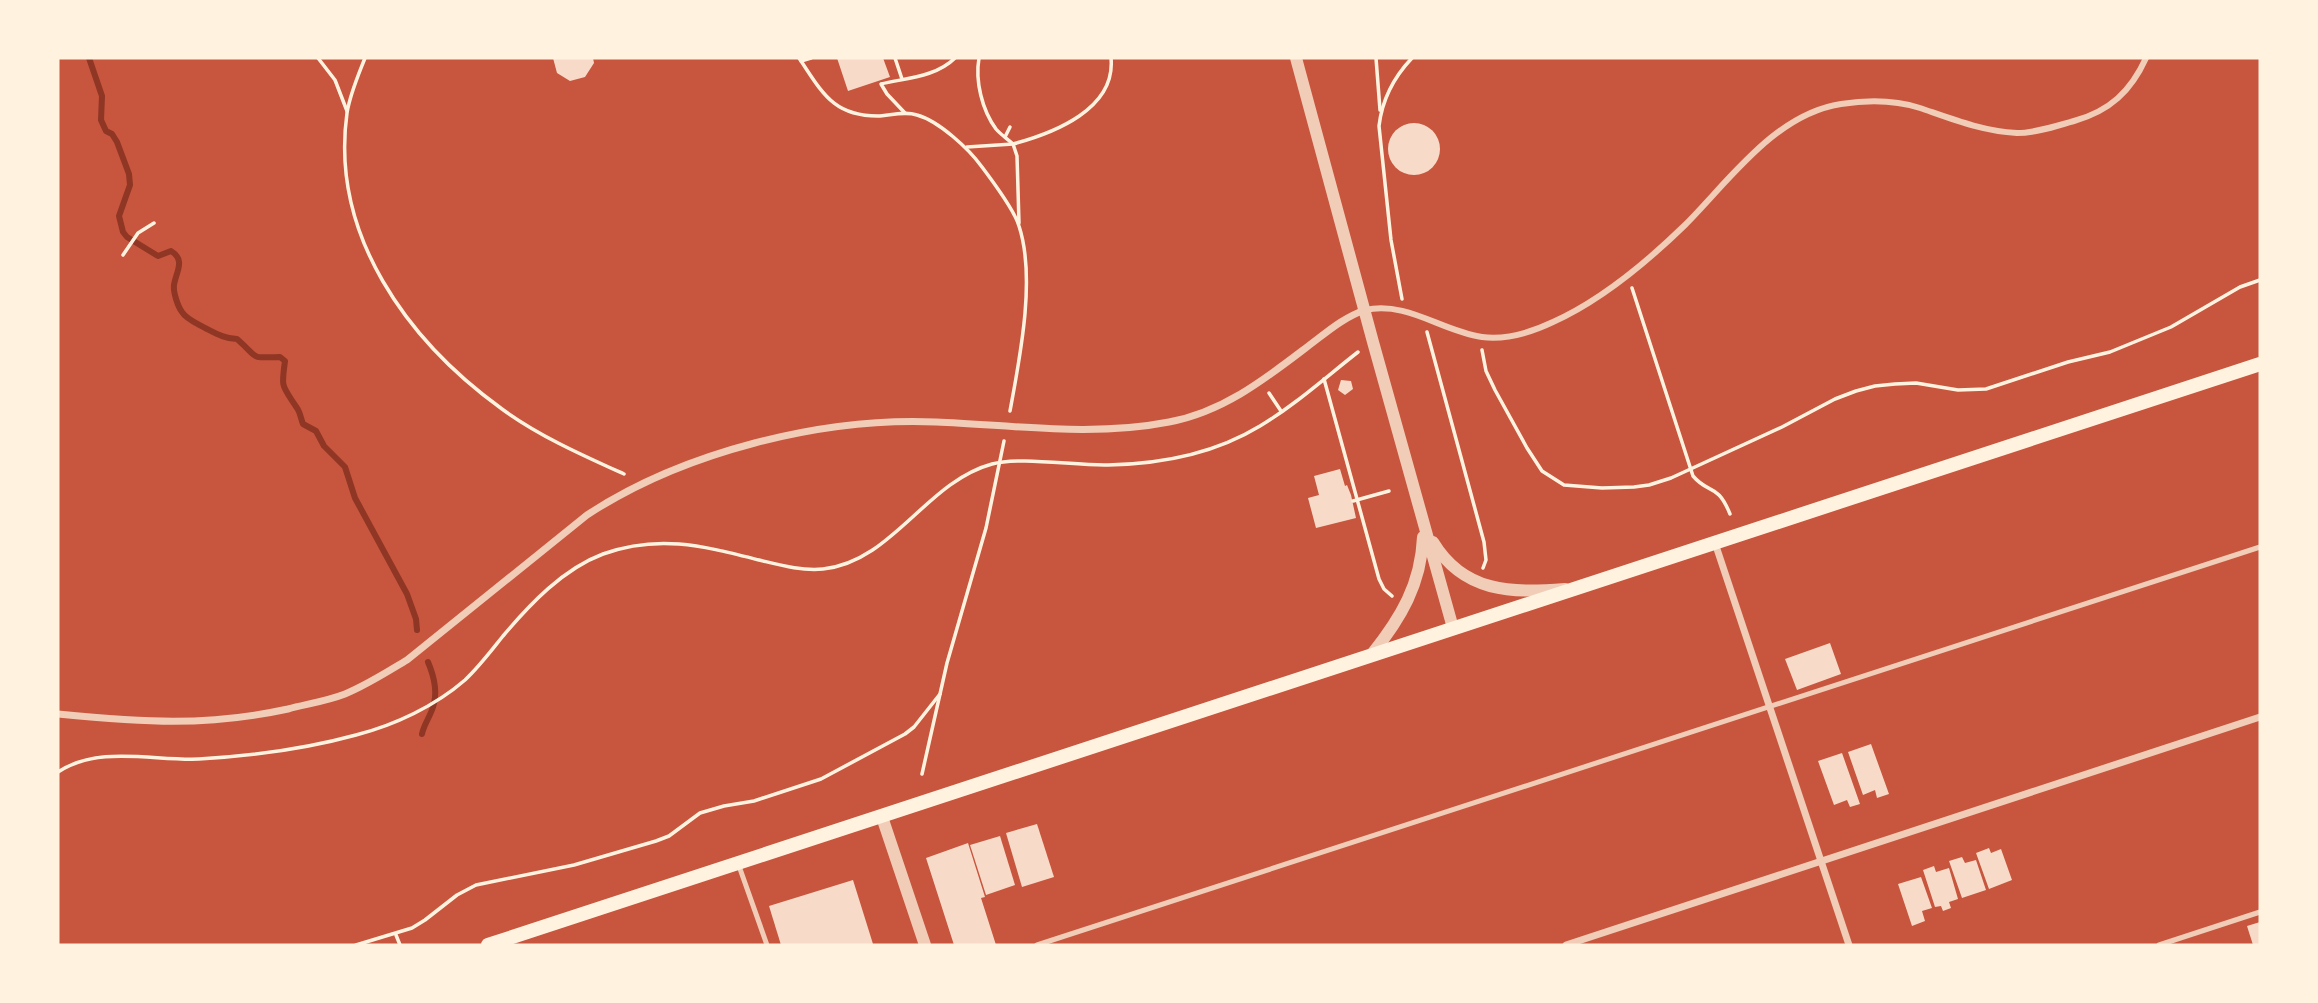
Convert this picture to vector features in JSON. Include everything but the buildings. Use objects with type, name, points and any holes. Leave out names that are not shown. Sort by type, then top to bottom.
[{"type":"main road","points":[[488,945],[2260,364]]},
{"type":"street","points":[[1296,58],[1454,628]]},
{"type":"street","points":[[58,713],[126,720],[216,721],[251,717],[346,694],[407,660],[587,515],[616,496],[668,471],[743,447],[823,429],[904,421],[1089,429],[1139,427],[1170,422],[1202,414],[1230,401],[1343,320],[1365,310],[1403,310],[1481,337],[1532,331],[1591,302],[1627,275],[1686,224],[1733,170],[1773,136],[1803,117],[1838,104],[1891,102],[1985,129],[2019,133],[2048,128],[2104,110],[2118,100],[2133,83],[2146,58]]},
{"type":"street","points":[[1424,526],[1439,552],[1465,576],[1476,582],[1511,589],[1578,588]]},
{"type":"street","points":[[1372,654],[1411,596],[1422,559],[1424,526]]},
{"type":"street","points":[[1715,543],[1849,945]]},
{"type":"street","points":[[1566,945],[2260,717]]},
{"type":"street","points":[[882,817],[925,945]]},
{"type":"lane","points":[[1037,945],[2260,547]]},
{"type":"lane","points":[[739,863],[767,945]]},
{"type":"lane","points":[[2159,945],[2260,912]]},
{"type":"path","points":[[318,58],[335,80],[347,113]]},
{"type":"path","points":[[365,58],[347,113],[346,167],[357,223],[378,275],[403,315],[446,360],[501,408],[555,442],[624,474]]},
{"type":"path","points":[[811,58],[800,59],[823,94],[838,107],[878,116],[905,113],[917,115],[927,119],[965,147],[976,159],[1019,224]]},
{"type":"path","points":[[895,58],[902,79]]},
{"type":"path","points":[[905,113],[887,94],[881,82],[934,71],[955,58]]},
{"type":"path","points":[[978,58],[977,77],[985,107],[991,120],[1013,144],[1020,180],[1019,224],[1025,264],[1025,301],[1010,411]]},
{"type":"path","points":[[965,147],[1013,144],[1048,132],[1084,113],[1109,82],[1111,58]]},
{"type":"path","points":[[1376,58],[1381,112],[1380,141],[1403,310]]},
{"type":"path","points":[[1381,112],[1394,82],[1412,58]]},
{"type":"path","points":[[1004,137],[1010,127]]},
{"type":"path","points":[[123,255],[136,236],[154,223]]},
{"type":"path","points":[[1627,275],[1690,469],[1699,483],[1720,494],[1730,514]]},
{"type":"path","points":[[1481,337],[1486,371],[1536,464],[1556,482],[1564,485],[1602,488],[1641,486],[1663,481],[1856,391],[1875,386],[1916,383],[1958,390],[1986,389],[2054,366],[2110,352],[2171,327],[2240,287],[2260,280]]},
{"type":"path","points":[[1423,317],[1484,542],[1486,560],[1481,573]]},
{"type":"path","points":[[58,772],[83,760],[102,757],[235,757],[304,746],[381,727],[440,698],[473,672],[521,615],[544,593],[572,571],[598,556],[624,548],[673,542],[797,568],[827,569],[844,565],[875,548],[946,487],[977,470],[1001,462],[1104,465],[1149,463],[1222,445],[1261,426],[1351,358]]},
{"type":"path","points":[[1324,379],[1355,500],[1380,583],[1398,600]]},
{"type":"path","points":[[1269,393],[1281,411]]},
{"type":"path","points":[[922,774],[940,694],[986,528],[1004,441]]},
{"type":"path","points":[[1355,500],[1390,491]]},
{"type":"path","points":[[356,945],[396,935],[425,920],[457,895],[476,885],[554,870],[656,841],[669,836],[700,813],[754,801],[821,779],[905,734],[914,727],[940,694]]},
{"type":"path","points":[[396,935],[400,945]]},
{"type":"waterway","points":[[89,58],[102,96],[101,120],[106,131],[112,134],[117,142],[129,174],[130,185],[119,216],[123,232],[158,256],[171,251],[176,255],[179,267],[174,291],[179,307],[186,317],[216,334],[237,339],[255,356],[280,357],[285,361],[283,382],[286,390],[303,424],[316,431],[324,446],[345,467],[355,498],[407,594],[417,630]]},
{"type":"waterway","points":[[422,734],[435,696],[434,678],[428,662]]}]
